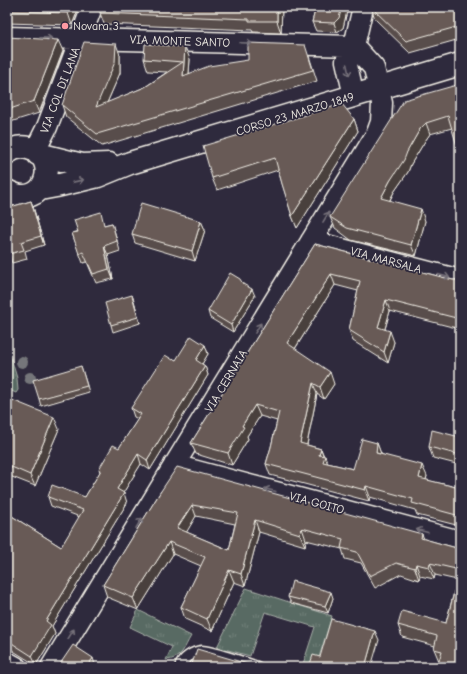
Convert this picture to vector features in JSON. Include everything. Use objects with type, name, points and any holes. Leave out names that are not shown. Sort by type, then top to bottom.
[{"type":"street","name":"VIA COL DI LANA","points":[[22,149],[47,127],[92,7]]},
{"type":"street","points":[[354,96],[346,60],[354,46],[363,7]]},
{"type":"street","name":"VIA MONTE SANTO","points":[[7,37],[354,46]]},
{"type":"street","name":"VIA CERNAIA","points":[[51,667],[377,133],[381,122],[382,103],[374,68],[354,46]]},
{"type":"street","name":"CORSO 23 MARZO 1849","points":[[9,195],[21,197],[28,196],[40,189],[98,176],[130,163],[460,64]]},
{"type":"street","points":[[22,149],[42,157],[46,165],[47,173],[45,182],[40,189]]},
{"type":"street","name":"CORSO 23 MARZO 1849","points":[[22,149],[82,165],[130,163]]},
{"type":"street","name":"VIA MARSALA","points":[[311,241],[460,280]]},
{"type":"street","name":"VIA GOITO","points":[[174,465],[460,541]]},
{"type":"street","points":[[7,662],[16,667]]},
{"type":"lane","points":[[180,667],[181,663],[188,656],[203,650],[257,667]]},
{"type":"green space","points":[[7,345],[17,378],[18,390],[16,393],[7,389]]},
{"type":"green space","points":[[246,588],[332,616],[316,667],[302,667],[315,627],[265,612],[250,656],[217,647]]},
{"type":"green space","points":[[138,610],[191,636],[182,652],[176,658],[166,660],[172,647],[130,627]]},
{"type":"building","points":[[7,7],[70,7],[68,13],[7,11]]},
{"type":"building","points":[[100,7],[277,7],[277,21],[249,21],[249,19],[100,13]]},
{"type":"building","points":[[316,7],[342,7],[339,18],[334,23],[312,22]]},
{"type":"building","points":[[371,7],[460,7],[460,26],[406,41]]},
{"type":"building","points":[[7,37],[58,40],[34,101],[7,110]]},
{"type":"building","points":[[84,42],[116,44],[115,62],[96,107],[145,87],[183,62],[144,59],[145,44],[185,47],[183,76],[209,66],[248,60],[248,43],[305,45],[313,70],[97,134],[62,105]]},
{"type":"building","points":[[460,84],[460,156],[448,116],[426,123],[420,129],[404,160],[381,198],[421,209],[411,245],[347,228],[330,217],[404,100]]},
{"type":"building","points":[[342,104],[354,119],[292,216],[275,158],[212,178],[203,146]]},
{"type":"building","points":[[31,201],[41,236],[21,242],[24,250],[9,254],[7,247],[7,208]]},
{"type":"building","points":[[141,203],[201,221],[192,251],[132,234]]},
{"type":"building","points":[[101,212],[104,225],[112,223],[117,241],[104,246],[109,269],[93,274],[83,252],[79,254],[72,233],[78,232],[74,220]]},
{"type":"building","points":[[315,244],[453,280],[460,279],[460,319],[386,300],[378,327],[390,331],[384,352],[349,330],[360,281],[331,274],[287,343],[330,372],[320,387],[313,383],[300,443],[321,449],[319,455],[325,456],[323,462],[353,469],[362,439],[377,443],[376,453],[422,465],[419,478],[460,488],[460,516],[412,503],[413,499],[366,486],[365,490],[266,464],[279,412],[255,405],[228,453],[191,443]]},
{"type":"building","points":[[230,273],[240,279],[243,284],[252,289],[231,325],[208,311]]},
{"type":"building","points":[[132,295],[138,317],[111,325],[105,303]]},
{"type":"building","points":[[191,336],[205,345],[196,360],[205,366],[147,460],[138,454],[117,489],[124,493],[46,621],[51,625],[32,656],[7,640],[7,513],[61,547],[83,510],[48,497],[52,485],[85,497],[101,470],[99,469],[113,445],[119,448],[141,414],[131,408],[165,355],[173,360],[176,360]]},
{"type":"building","points":[[81,366],[87,386],[39,399],[33,380]]},
{"type":"building","points":[[7,398],[54,417],[30,475],[7,465]]},
{"type":"building","points":[[432,430],[460,437],[460,455],[429,447]]},
{"type":"building","points":[[177,467],[422,534],[421,538],[460,549],[460,570],[430,563],[429,567],[416,564],[415,568],[396,563],[370,576],[357,552],[341,548],[343,539],[302,528],[300,534],[255,520],[241,574],[229,570],[207,619],[181,607],[205,557],[169,542],[133,598],[103,585]],"holes":[[[192,505],[238,513],[229,550],[177,528]]]},
{"type":"building","points":[[460,570],[460,667],[437,667],[442,651],[434,649],[437,636],[398,625],[402,611],[446,623]]},
{"type":"building","points":[[292,581],[331,592],[325,606],[288,597]]},
{"type":"building","points":[[331,619],[375,631],[365,667],[309,667],[313,655],[320,657]]},
{"type":"building","points":[[73,645],[93,658],[87,667],[58,667]]},
{"type":"building","points":[[197,649],[258,667],[191,667]]},
{"type":"place","name":"Novara 3","points":[[65,26]]}]
